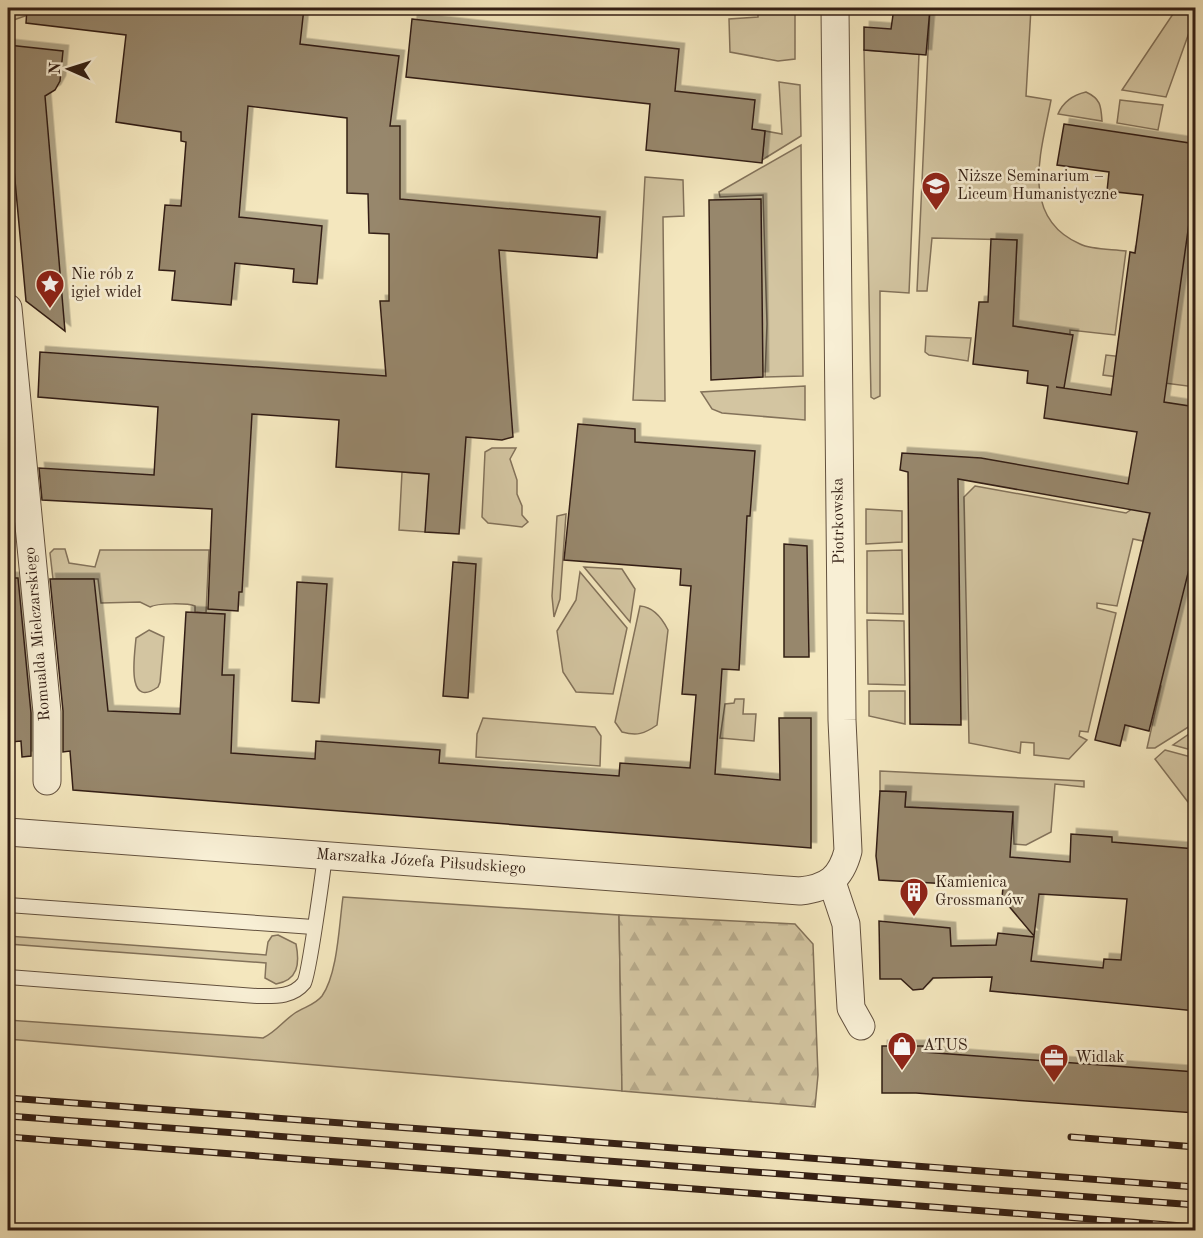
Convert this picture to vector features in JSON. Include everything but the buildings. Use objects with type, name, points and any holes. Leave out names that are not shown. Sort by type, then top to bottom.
[{"type":"street","name":"Piotrkowska","points":[[832,882],[844,868],[848,851],[842,720],[835,8]]},
{"type":"street","name":"Romualda Mielczarskiego","points":[[8,308],[47,712],[46,781]]},
{"type":"street","name":"Marszałka Józefa Piłsudskiego","points":[[8,832],[800,891],[819,889],[832,882]]},
{"type":"street","points":[[832,882],[846,924],[851,1008],[861,1026]]},
{"type":"lane","points":[[8,977],[257,996],[288,994],[304,982],[325,855]]},
{"type":"lane","points":[[8,905],[313,927]]},
{"type":"green space","points":[[8,8],[48,8],[8,22]]},
{"type":"green space","points":[[758,8],[795,8],[795,59],[778,61],[730,52],[729,19],[758,17]]},
{"type":"green space","points":[[930,8],[1031,8],[1026,96],[1051,100],[1040,160],[1041,199],[1048,217],[1061,232],[1080,244],[1126,251],[1115,335],[1070,330],[1070,335],[1013,326],[1017,240],[932,238],[927,291],[917,291]]},
{"type":"green space","points":[[1177,8],[1195,8],[1195,16],[1166,97],[1122,90]]},
{"type":"green space","points":[[864,50],[919,54],[909,293],[880,291],[880,396],[874,399],[871,397]]},
{"type":"green space","points":[[779,82],[800,85],[801,136],[762,160],[765,131],[782,134]]},
{"type":"green space","points":[[1086,92],[1095,97],[1099,104],[1102,121],[1058,114],[1069,100]]},
{"type":"green space","points":[[1120,100],[1163,105],[1158,130],[1117,123]]},
{"type":"green space","points":[[801,145],[803,376],[765,377],[767,324],[763,195],[720,197],[719,192]]},
{"type":"green space","points":[[645,177],[683,180],[684,216],[663,217],[665,401],[633,400]]},
{"type":"green space","points":[[1187,201],[1195,203],[1195,387],[1103,375],[1106,355],[1169,362]]},
{"type":"green space","points":[[926,336],[971,338],[968,361],[929,355],[925,352]]},
{"type":"green space","points":[[805,386],[805,420],[722,413],[712,409],[701,392]]},
{"type":"green space","points":[[492,448],[516,448],[510,459],[517,480],[517,494],[522,506],[522,515],[528,522],[522,527],[488,523],[482,517],[485,452]]},
{"type":"green space","points":[[402,472],[429,474],[426,532],[399,530]]},
{"type":"green space","points":[[8,482],[17,482],[20,519],[8,520]]},
{"type":"green space","points":[[975,486],[1126,513],[1132,509],[1150,512],[1143,541],[1133,539],[1117,606],[1097,603],[1097,608],[1116,613],[1088,732],[1080,731],[1079,736],[1087,740],[1069,759],[1034,755],[1034,743],[1021,742],[1020,753],[969,743],[964,497]]},
{"type":"green space","points":[[866,509],[902,511],[902,542],[866,544]]},
{"type":"green space","points":[[566,514],[560,599],[554,617],[552,596],[557,516]]},
{"type":"green space","points":[[1195,541],[1195,704],[1190,726],[1155,748],[1147,748],[1161,686],[1158,685]]},
{"type":"green space","points":[[54,549],[65,549],[69,563],[95,567],[100,550],[209,550],[206,613],[195,612],[195,606],[186,604],[150,607],[140,602],[101,603],[98,579],[53,579],[50,553]]},
{"type":"green space","points":[[902,550],[903,614],[867,613],[867,551]]},
{"type":"green space","points":[[584,567],[622,569],[635,589],[630,622]]},
{"type":"green space","points":[[580,572],[627,628],[613,694],[576,692],[563,672],[557,631],[576,600]]},
{"type":"green space","points":[[640,606],[649,608],[657,614],[668,630],[657,725],[644,732],[632,734],[622,732],[615,722]]},
{"type":"green space","points":[[867,620],[904,621],[905,685],[868,684]]},
{"type":"green space","points":[[149,630],[164,637],[160,682],[158,687],[148,692],[140,691],[136,686],[134,666],[136,638]]},
{"type":"green space","points":[[869,691],[905,691],[905,724],[869,716]]},
{"type":"green space","points":[[735,699],[744,699],[743,714],[756,714],[754,741],[720,738],[725,704],[734,703]]},
{"type":"green space","points":[[483,718],[595,727],[601,736],[600,766],[476,757],[477,734]]},
{"type":"green space","points":[[1195,730],[1195,751],[1173,745]]},
{"type":"green space","points":[[1165,750],[1195,758],[1195,804],[1188,802],[1155,759]]},
{"type":"green space","points":[[880,771],[1084,781],[1084,787],[1055,784],[1051,832],[1026,845],[1014,844],[1013,812],[905,807],[906,792],[880,791]]},
{"type":"green space","points":[[343,897],[619,915],[622,1091],[8,1039],[8,1020],[263,1038],[295,1013],[313,1004],[322,996],[335,962]]},
{"type":"green space","points":[[619,915],[795,924],[813,944],[818,1075],[815,1107],[622,1091]]},
{"type":"green space","points":[[278,935],[296,944],[298,958],[293,975],[276,984],[265,978],[266,963],[8,944],[8,936],[266,955],[268,942],[272,936]]},
{"type":"railway","points":[[8,1098],[1196,1187]]},
{"type":"railway","points":[[8,1116],[1196,1205]]},
{"type":"railway","points":[[8,1137],[1196,1227]]},
{"type":"railway","points":[[1071,1137],[1196,1147]]},
{"type":"place","name":"Niższe Seminarium – Liceum Humanistyczne","points":[[936,212]]},
{"type":"place","name":"Nie rób z igieł wideł","points":[[50,310]]},
{"type":"place","name":"Kamienica Grossmanów","points":[[914,918]]},
{"type":"place","name":"ATUS","points":[[902,1072]]},
{"type":"place","name":"Widlak","points":[[1054,1084]]}]
